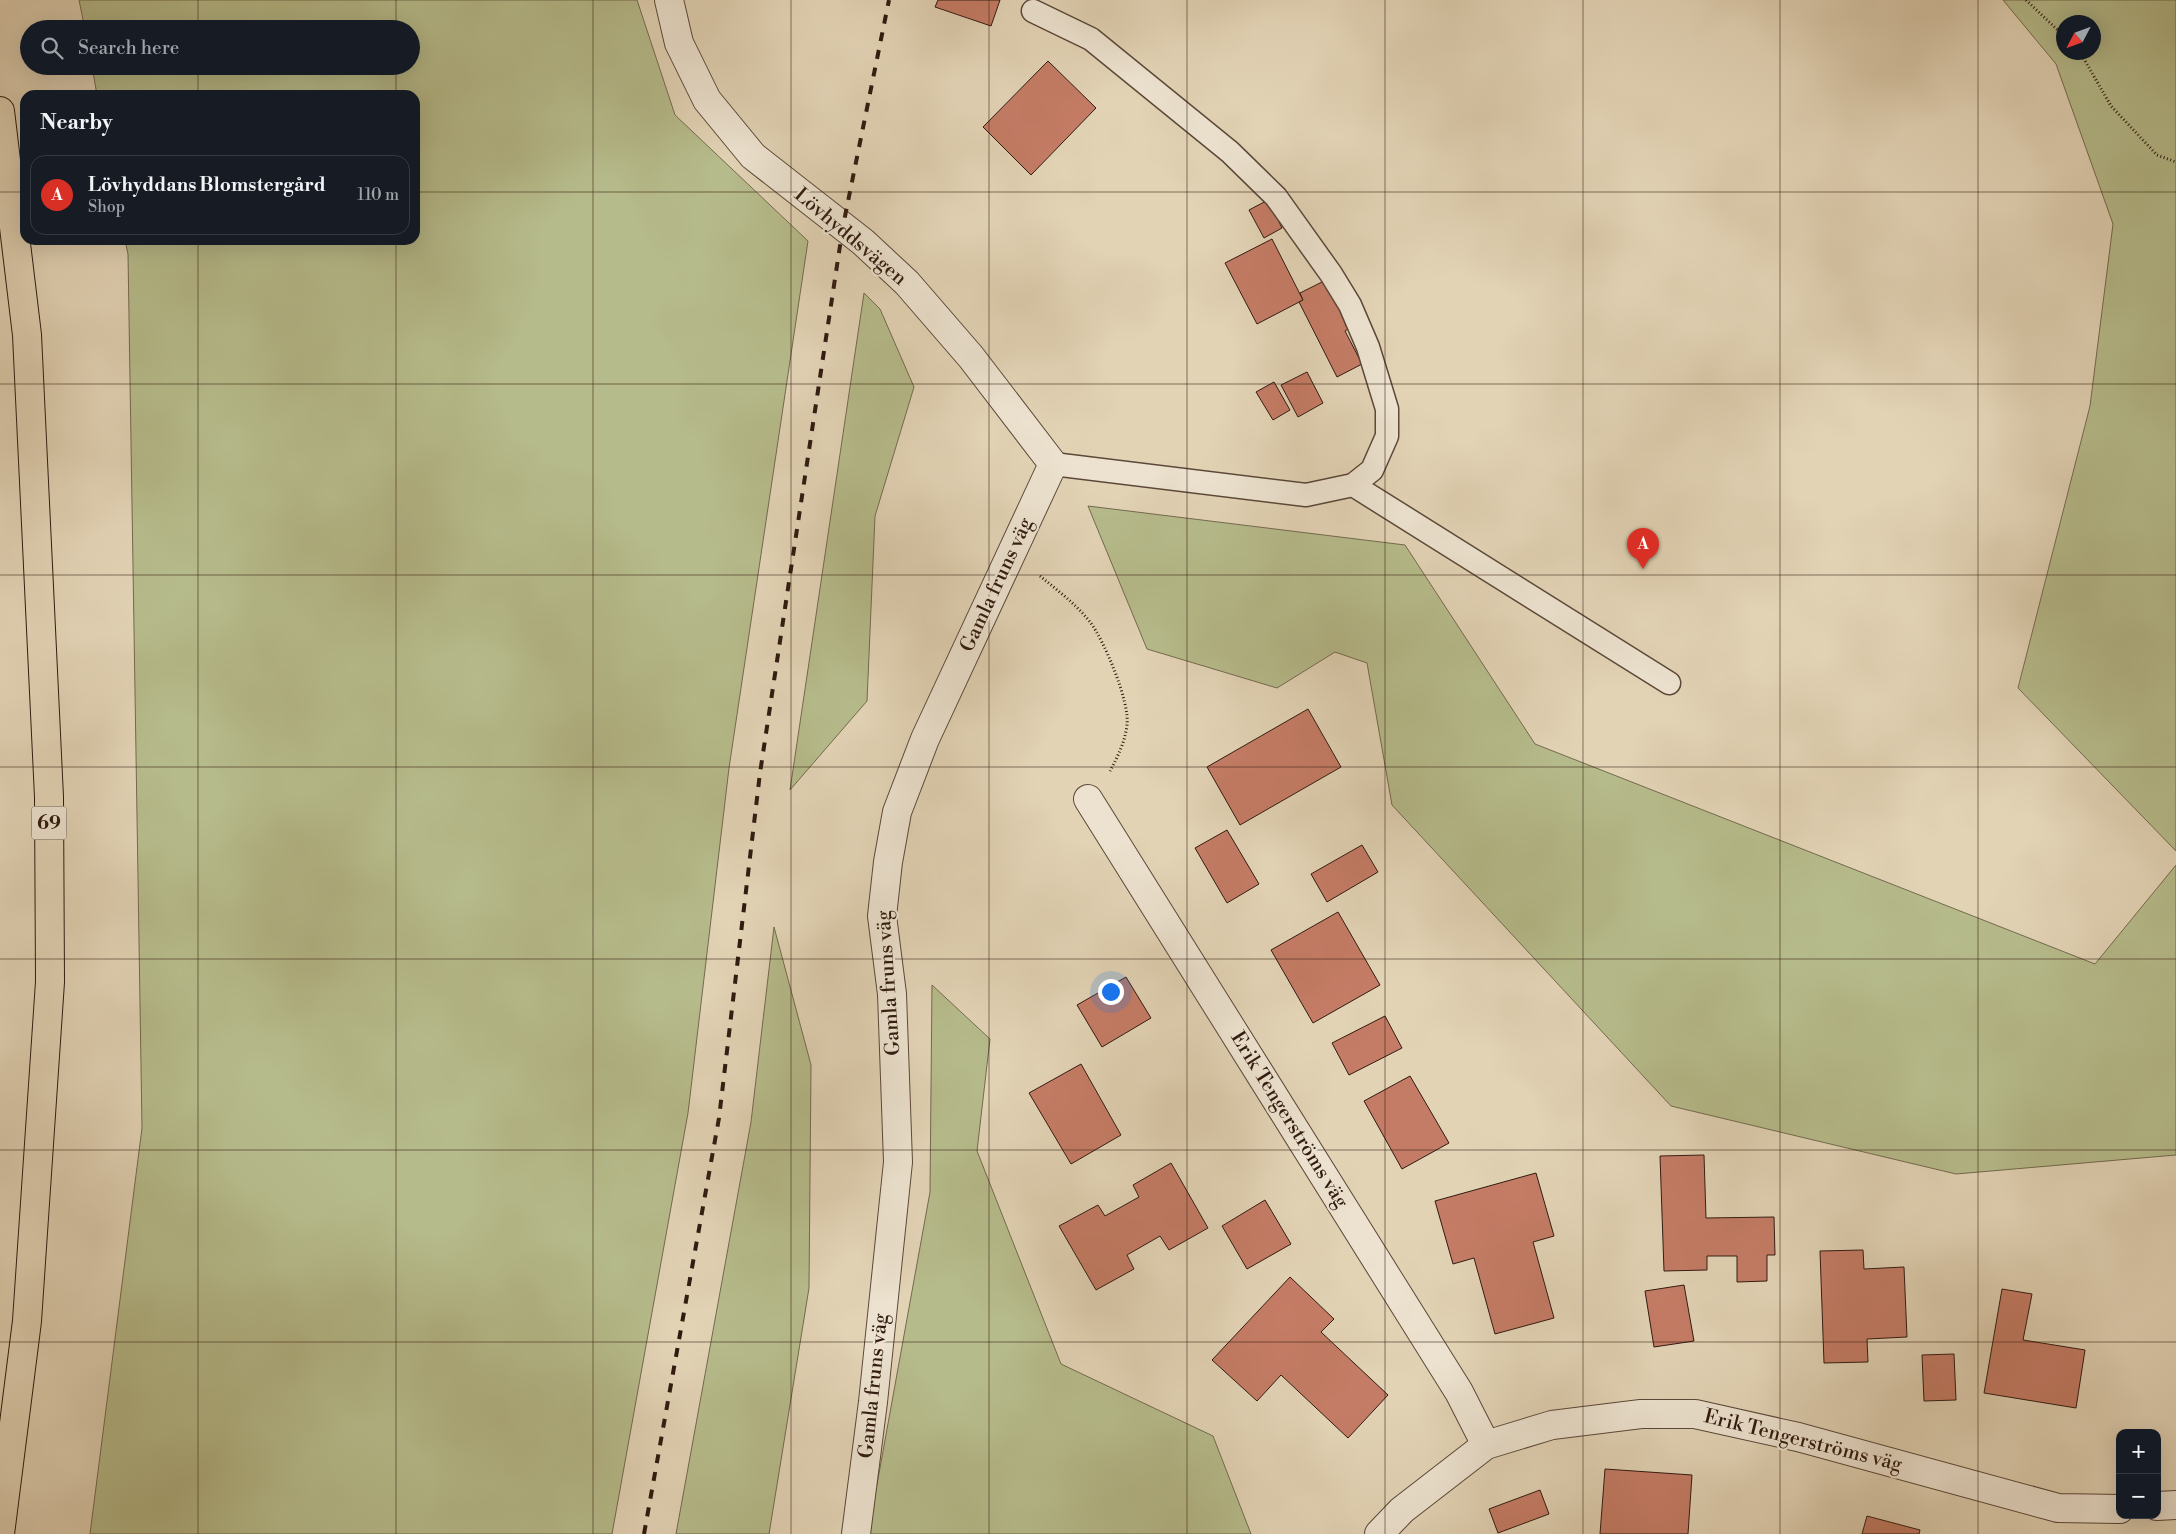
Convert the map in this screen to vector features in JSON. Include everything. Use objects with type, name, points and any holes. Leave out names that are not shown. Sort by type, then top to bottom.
[{"type":"main road","name":"69","points":[[0,111],[27,334],[48,797],[50,982],[28,1321],[0,1534]]},
{"type":"street","name":"Lövhyddsvägen","points":[[669,0],[679,43],[707,100],[754,156],[863,242],[907,284],[970,357],[1053,464]]},
{"type":"street","name":"Gamla fruns väg","points":[[856,1534],[873,1402],[898,1162],[892,994],[882,916],[888,862],[897,812],[925,739],[1053,464]]},
{"type":"street","name":"Erik Tengerströms väg","points":[[1088,798],[1454,1384],[1486,1445]]},
{"type":"street","name":"Erik Tengerströms väg","points":[[1379,1534],[1402,1510],[1486,1445],[1552,1425],[1641,1414],[1695,1414],[1798,1437],[2058,1508],[2116,1508]]},
{"type":"street","points":[[2161,1506],[2176,1505]]},
{"type":"lane","points":[[1033,11],[1091,39],[1230,152],[1276,197],[1331,274],[1350,305],[1368,347],[1387,409],[1387,436],[1372,470],[1353,485],[1306,495],[1053,464]]},
{"type":"lane","points":[[1353,485],[1669,683]]},
{"type":"path","points":[[2026,0],[2056,28]]},
{"type":"path","points":[[2085,60],[2111,106],[2157,155],[2176,162]]},
{"type":"path","points":[[1010,557],[1033,570],[1069,600],[1090,622],[1103,644],[1121,688],[1128,723],[1121,751],[1106,776],[1088,798]]},
{"type":"green space","points":[[79,0],[637,0],[675,115],[808,241],[729,768],[688,1113],[612,1534],[90,1534],[142,1128],[128,254],[126,245],[420,245],[420,90],[96,90],[94,75],[420,75],[420,20],[83,20]]},
{"type":"green space","points":[[2003,0],[2176,0],[2176,851],[2018,688],[2090,406],[2113,224],[2056,64]]},
{"type":"green space","points":[[864,293],[880,309],[914,387],[875,516],[867,701],[790,790]]},
{"type":"green space","points":[[1088,506],[1405,545],[1535,744],[2095,964],[2176,865],[2176,1155],[1956,1174],[1671,1106],[1392,805],[1367,663],[1335,652],[1277,688],[1147,649]]},
{"type":"green space","points":[[774,927],[811,1065],[809,1288],[769,1534],[676,1534],[751,1122]]},
{"type":"green space","points":[[932,985],[990,1039],[977,1151],[1061,1364],[1213,1436],[1251,1534],[868,1534],[930,1192]]},
{"type":"building","points":[[938,0],[1000,0],[991,26],[935,7]]},
{"type":"building","points":[[1048,61],[1096,108],[1031,175],[983,127]]},
{"type":"building","points":[[1268,200],[1282,228],[1264,238],[1249,210]]},
{"type":"building","points":[[1272,239],[1303,300],[1257,324],[1225,263]]},
{"type":"building","points":[[1328,279],[1353,326],[1345,331],[1362,364],[1337,377],[1299,302],[1303,300],[1300,293]]},
{"type":"building","points":[[1307,372],[1323,403],[1298,417],[1281,385]]},
{"type":"building","points":[[1274,382],[1290,410],[1273,420],[1256,392]]},
{"type":"building","points":[[1308,709],[1341,767],[1240,825],[1207,767]]},
{"type":"building","points":[[1227,830],[1259,884],[1227,903],[1195,848]]},
{"type":"building","points":[[1362,845],[1378,872],[1327,902],[1311,874]]},
{"type":"building","points":[[1338,912],[1380,985],[1313,1023],[1271,950]]},
{"type":"building","points":[[1126,977],[1151,1018],[1102,1047],[1077,1005]]},
{"type":"building","points":[[1385,1016],[1402,1048],[1349,1075],[1332,1043]]},
{"type":"building","points":[[1081,1064],[1121,1135],[1071,1164],[1029,1093]]},
{"type":"building","points":[[1410,1076],[1449,1143],[1402,1169],[1364,1101]]},
{"type":"building","points":[[1704,1155],[1706,1218],[1774,1217],[1775,1255],[1767,1255],[1767,1281],[1737,1282],[1737,1256],[1707,1256],[1707,1270],[1664,1271],[1660,1156]]},
{"type":"building","points":[[1171,1163],[1208,1228],[1169,1250],[1160,1236],[1127,1255],[1134,1269],[1096,1290],[1059,1226],[1098,1205],[1105,1216],[1139,1197],[1133,1185]]},
{"type":"building","points":[[1536,1173],[1554,1236],[1533,1242],[1554,1318],[1495,1334],[1474,1258],[1453,1264],[1435,1201]]},
{"type":"building","points":[[1265,1200],[1291,1244],[1247,1269],[1222,1226]]},
{"type":"building","points":[[1863,1250],[1864,1269],[1904,1267],[1907,1337],[1867,1339],[1868,1362],[1824,1363],[1820,1251]]},
{"type":"building","points":[[1290,1277],[1334,1319],[1321,1332],[1388,1395],[1348,1438],[1281,1375],[1257,1401],[1212,1360]]},
{"type":"building","points":[[1684,1285],[1694,1341],[1654,1347],[1645,1291]]},
{"type":"building","points":[[2002,1289],[2032,1294],[2023,1340],[2085,1350],[2076,1408],[1984,1393]]},
{"type":"building","points":[[1954,1354],[1956,1400],[1924,1401],[1922,1355]]},
{"type":"building","points":[[1605,1469],[1692,1475],[1688,1534],[1600,1534]]},
{"type":"building","points":[[1540,1490],[1549,1514],[1498,1533],[1489,1509]]},
{"type":"building","points":[[1867,1516],[1920,1530],[1919,1534],[1862,1534]]},
{"type":"railway","points":[[644,1534],[719,1118],[760,773],[843,226],[889,0]]},
{"type":"place","name":"Lövhyddans Blomstergård","points":[[1643,569]]}]
